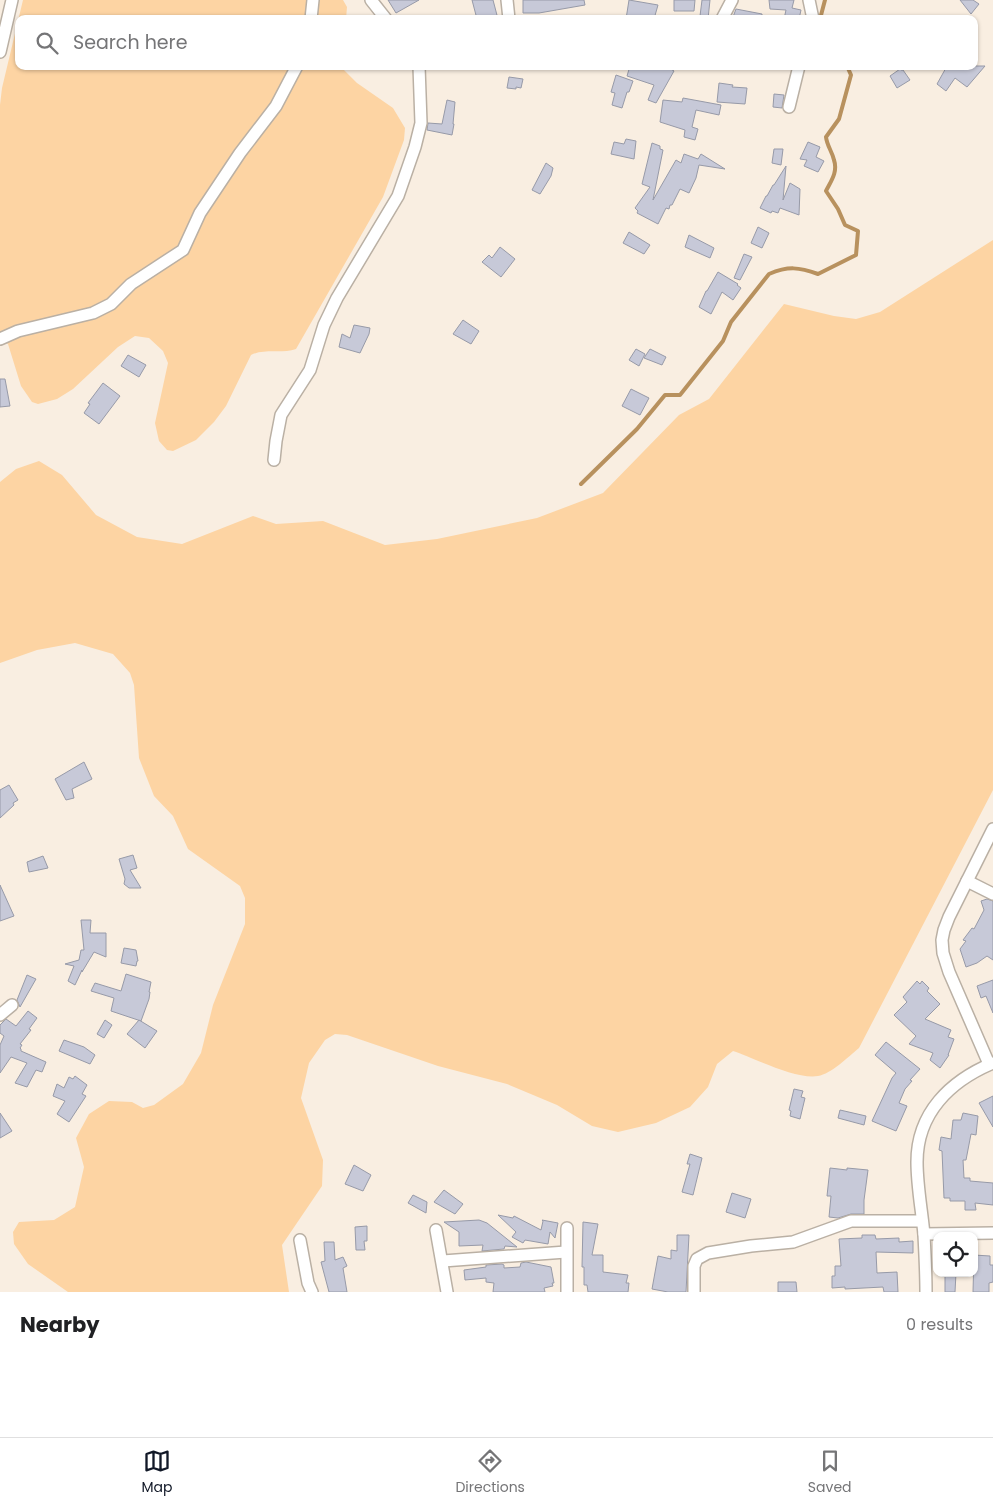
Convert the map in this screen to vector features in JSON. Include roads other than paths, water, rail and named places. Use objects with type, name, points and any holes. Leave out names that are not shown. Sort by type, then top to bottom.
[{"type":"street","points":[[0,52],[12,0]]},
{"type":"street","points":[[311,15],[313,0]]},
{"type":"street","points":[[371,0],[383,15]]},
{"type":"street","points":[[506,0],[508,15]]},
{"type":"street","points":[[809,0],[812,15]]},
{"type":"street","points":[[724,15],[729,1]]},
{"type":"street","points":[[0,339],[18,331],[93,313],[111,304],[131,284],[183,250],[200,214],[240,153],[276,106],[295,70]]},
{"type":"street","points":[[274,460],[281,415],[310,370],[324,325],[336,298],[398,196],[421,123],[419,70]]},
{"type":"street","points":[[789,107],[798,70]]},
{"type":"street","points":[[926,1292],[924,1234],[917,1162],[920,1135],[925,1120],[939,1100],[949,1090],[961,1079],[991,1064],[949,972],[943,953],[942,940],[944,930],[993,828]]},
{"type":"street","points":[[967,881],[993,894]]},
{"type":"street","points":[[0,1015],[12,1005]]},
{"type":"street","points":[[694,1292],[694,1266],[697,1259],[708,1253],[793,1242],[851,1221],[922,1221]]},
{"type":"street","points":[[567,1292],[566,1252],[568,1228]]},
{"type":"street","points":[[436,1230],[448,1292]]},
{"type":"street","points":[[924,1234],[993,1233]]},
{"type":"street","points":[[300,1240],[308,1283],[312,1292]]},
{"type":"street","points":[[443,1261],[566,1252]]},
{"type":"waterway","points":[[821,15],[825,0]]},
{"type":"waterway","points":[[581,484],[637,429],[665,395],[680,395],[723,341],[731,322],[769,274],[794,268],[818,274],[856,255],[858,231],[845,225],[838,209],[826,191],[835,168],[826,137],[839,119],[851,75],[849,70]]}]
